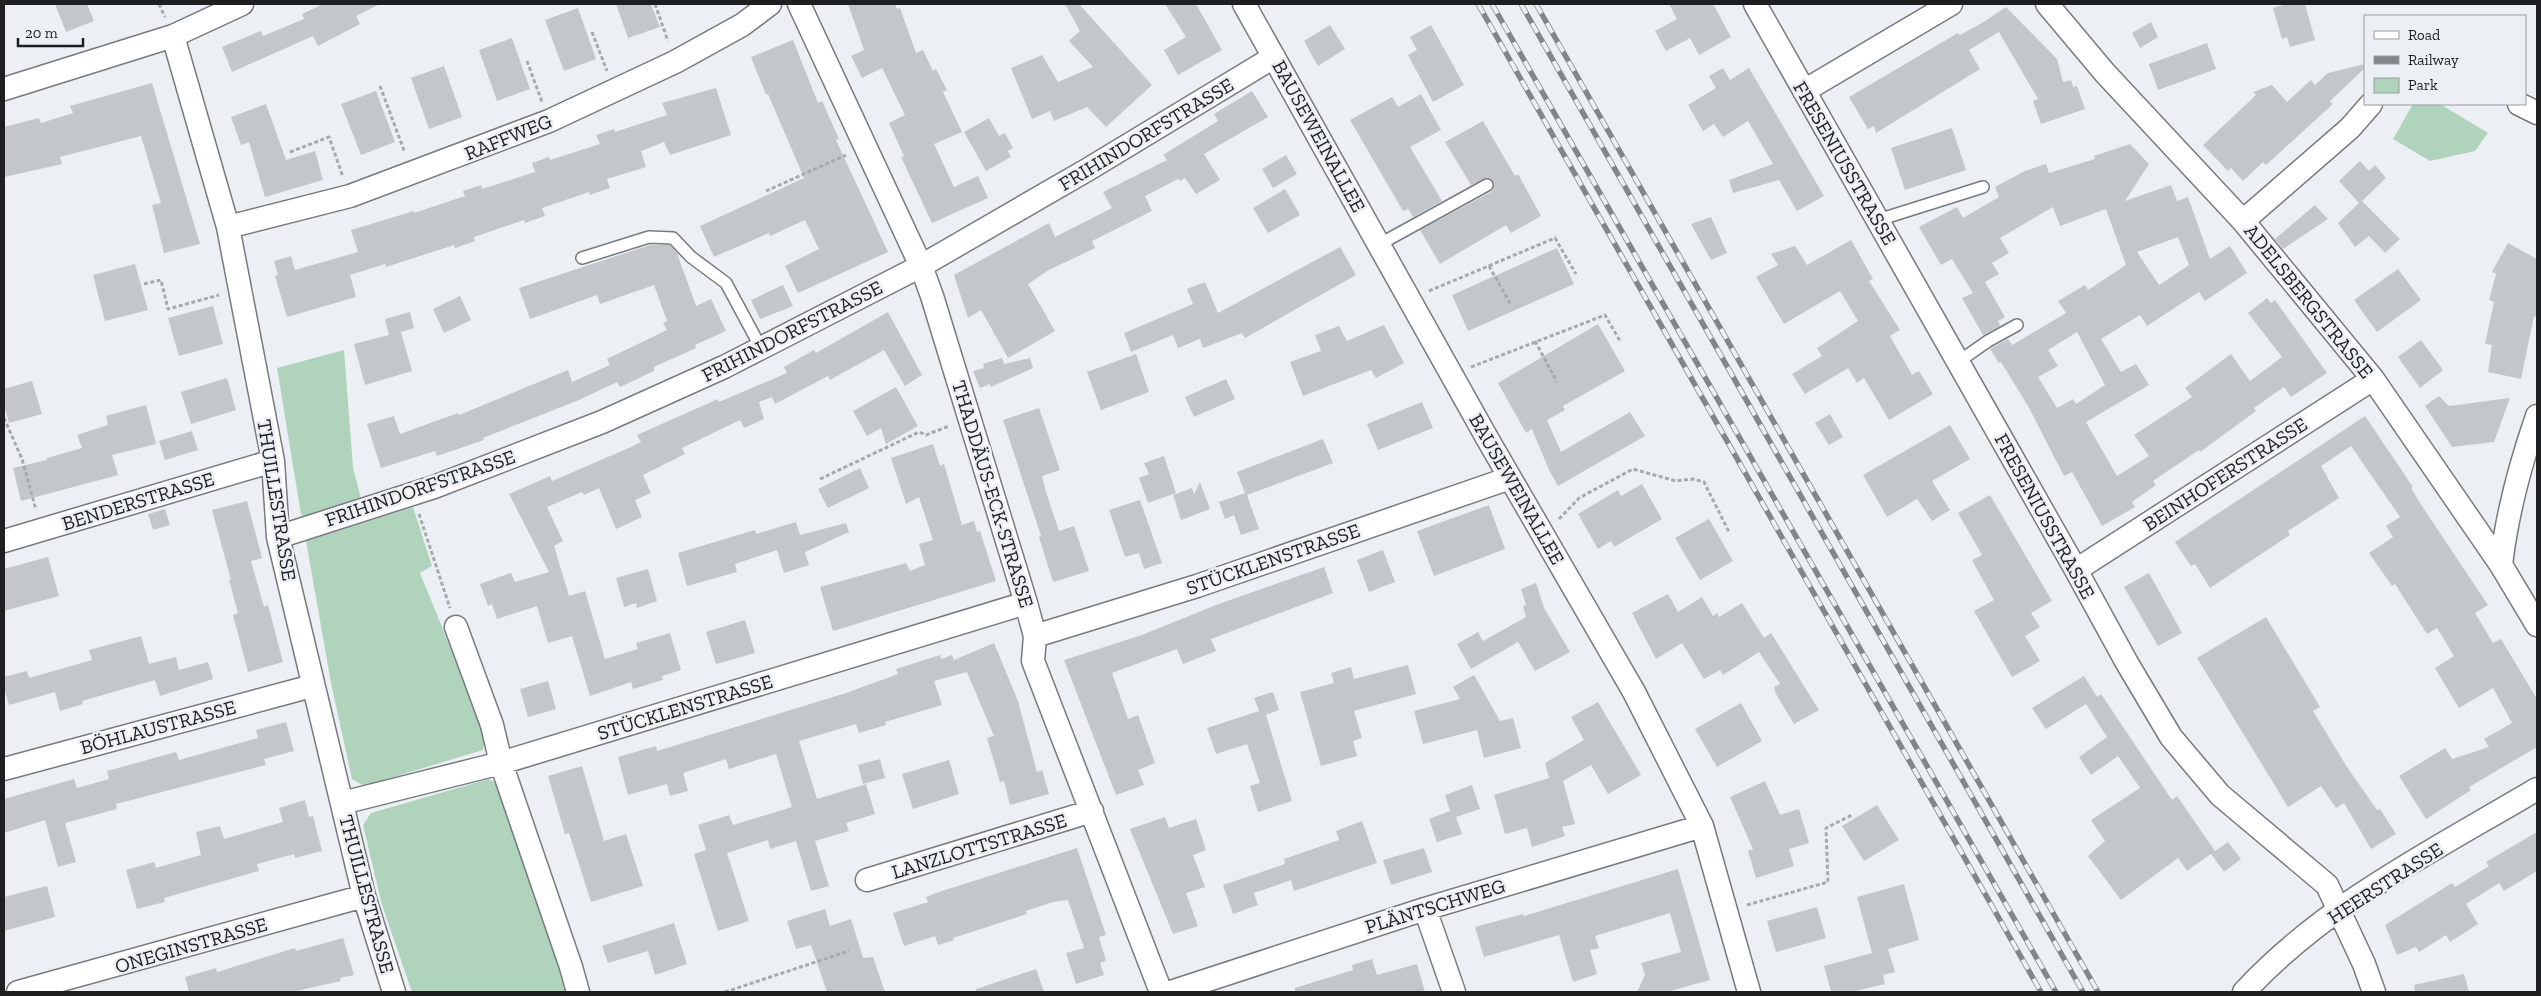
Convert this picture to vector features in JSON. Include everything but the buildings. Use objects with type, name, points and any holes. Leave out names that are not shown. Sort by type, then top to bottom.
[{"type":"street","points":[[4,89],[173,36],[242,4]]},
{"type":"street","name":"RAFFWEG","points":[[228,227],[350,196],[549,121],[675,62],[742,25],[770,4]]},
{"type":"street","name":"THADDÄUS-ECK-STRASSE","points":[[800,4],[932,296],[1026,603],[1034,636],[1033,661],[1161,992]]},
{"type":"street","name":"BAUSEWEINALLEE","points":[[1244,4],[1510,478],[1634,692],[1702,826],[1749,992]]},
{"type":"street","name":"FRESENIUSSTRASSE","points":[[1755,4],[2076,570],[2126,663],[2171,738],[2220,795],[2327,885],[2340,910],[2374,992]]},
{"type":"street","points":[[1804,91],[1952,4]]},
{"type":"street","name":"ADELSBERGSTRASSE","points":[[2047,4],[2105,73],[2243,221],[2373,378],[2501,565],[2537,625]]},
{"type":"street","name":"THUILLESTRASSE","points":[[173,36],[228,227],[273,460],[278,537],[312,686],[364,896],[394,992]]},
{"type":"street","name":"FRIHINDORFSTRASSE","points":[[278,537],[412,494],[602,422],[724,367],[920,266],[1086,170],[1274,57]]},
{"type":"street","points":[[2243,221],[2350,128],[2370,105]]},
{"type":"street","points":[[2521,105],[2537,113]]},
{"type":"street","name":"BEINHOFERSTRASSE","points":[[2076,570],[2373,378]]},
{"type":"street","points":[[2501,565],[2506,521],[2523,457],[2537,416]]},
{"type":"street","name":"BENDERSTRASSE","points":[[4,541],[273,460]]},
{"type":"street","name":"STÜCKLENSTRASSE","points":[[1034,636],[1196,586],[1510,478]]},
{"type":"street","name":"STÜCKLENSTRASSE","points":[[342,803],[501,763],[1026,603]]},
{"type":"street","points":[[456,628],[492,725],[501,763],[578,992]]},
{"type":"street","name":"BÖHLAUSTRASSE","points":[[4,768],[312,686]]},
{"type":"street","name":"HEERSTRASSE","points":[[2244,992],[2270,964],[2361,894],[2537,789]]},
{"type":"street","name":"LANZLOTTSTRASSE","points":[[867,880],[1092,811]]},
{"type":"street","name":"PLÄNTSCHWEG","points":[[1171,992],[1425,909],[1702,826]]},
{"type":"street","name":"ONEGINSTRASSE","points":[[18,992],[364,896]]},
{"type":"street","points":[[1425,909],[1454,992]]},
{"type":"lane","points":[[1380,244],[1487,185]]},
{"type":"lane","points":[[1878,220],[1983,187]]},
{"type":"lane","points":[[582,258],[649,237],[673,238],[691,257],[726,284],[761,348]]},
{"type":"lane","points":[[1958,362],[1988,341],[2018,325]]},
{"type":"path","points":[[655,4],[675,62]]},
{"type":"path","points":[[592,32],[614,90]]},
{"type":"path","points":[[527,62],[549,121]]},
{"type":"path","points":[[380,86],[412,174]]},
{"type":"path","points":[[290,152],[329,137],[350,196]]},
{"type":"path","points":[[766,191],[865,146]]},
{"type":"path","points":[[1410,298],[1555,238],[1576,274]]},
{"type":"path","points":[[1489,266],[1511,305]]},
{"type":"path","points":[[144,284],[160,280],[168,309],[240,289]]},
{"type":"path","points":[[1453,377],[1469,368],[1605,315],[1620,342]]},
{"type":"path","points":[[1535,342],[1557,382]]},
{"type":"path","points":[[820,479],[919,432],[926,435],[933,434],[969,416]]},
{"type":"path","points":[[4,418],[22,459],[42,530]]},
{"type":"path","points":[[1544,536],[1579,498],[1634,469],[1676,481],[1693,479],[1704,482],[1729,532]]},
{"type":"path","points":[[412,494],[456,628]]},
{"type":"path","points":[[1727,910],[1828,882],[1826,828],[1852,814]]},
{"type":"path","points":[[725,992],[849,952]]},
{"type":"green space","points":[[2412,105],[2442,105],[2488,133],[2475,151],[2430,161],[2393,139]]},
{"type":"green space","points":[[344,350],[353,467],[361,499],[305,518],[301,514],[277,368]]},
{"type":"green space","points":[[413,507],[432,566],[420,573],[486,735],[483,750],[364,786],[352,779],[331,683],[306,541]]},
{"type":"green space","points":[[489,779],[497,784],[568,992],[412,992],[382,905],[363,825],[371,813]]},
{"type":"railway","points":[[1478,4],[2041,992]]},
{"type":"railway","points":[[1492,4],[2056,992]]},
{"type":"railway","points":[[1521,4],[2083,992]]},
{"type":"railway","points":[[1536,4],[2098,992]]}]
